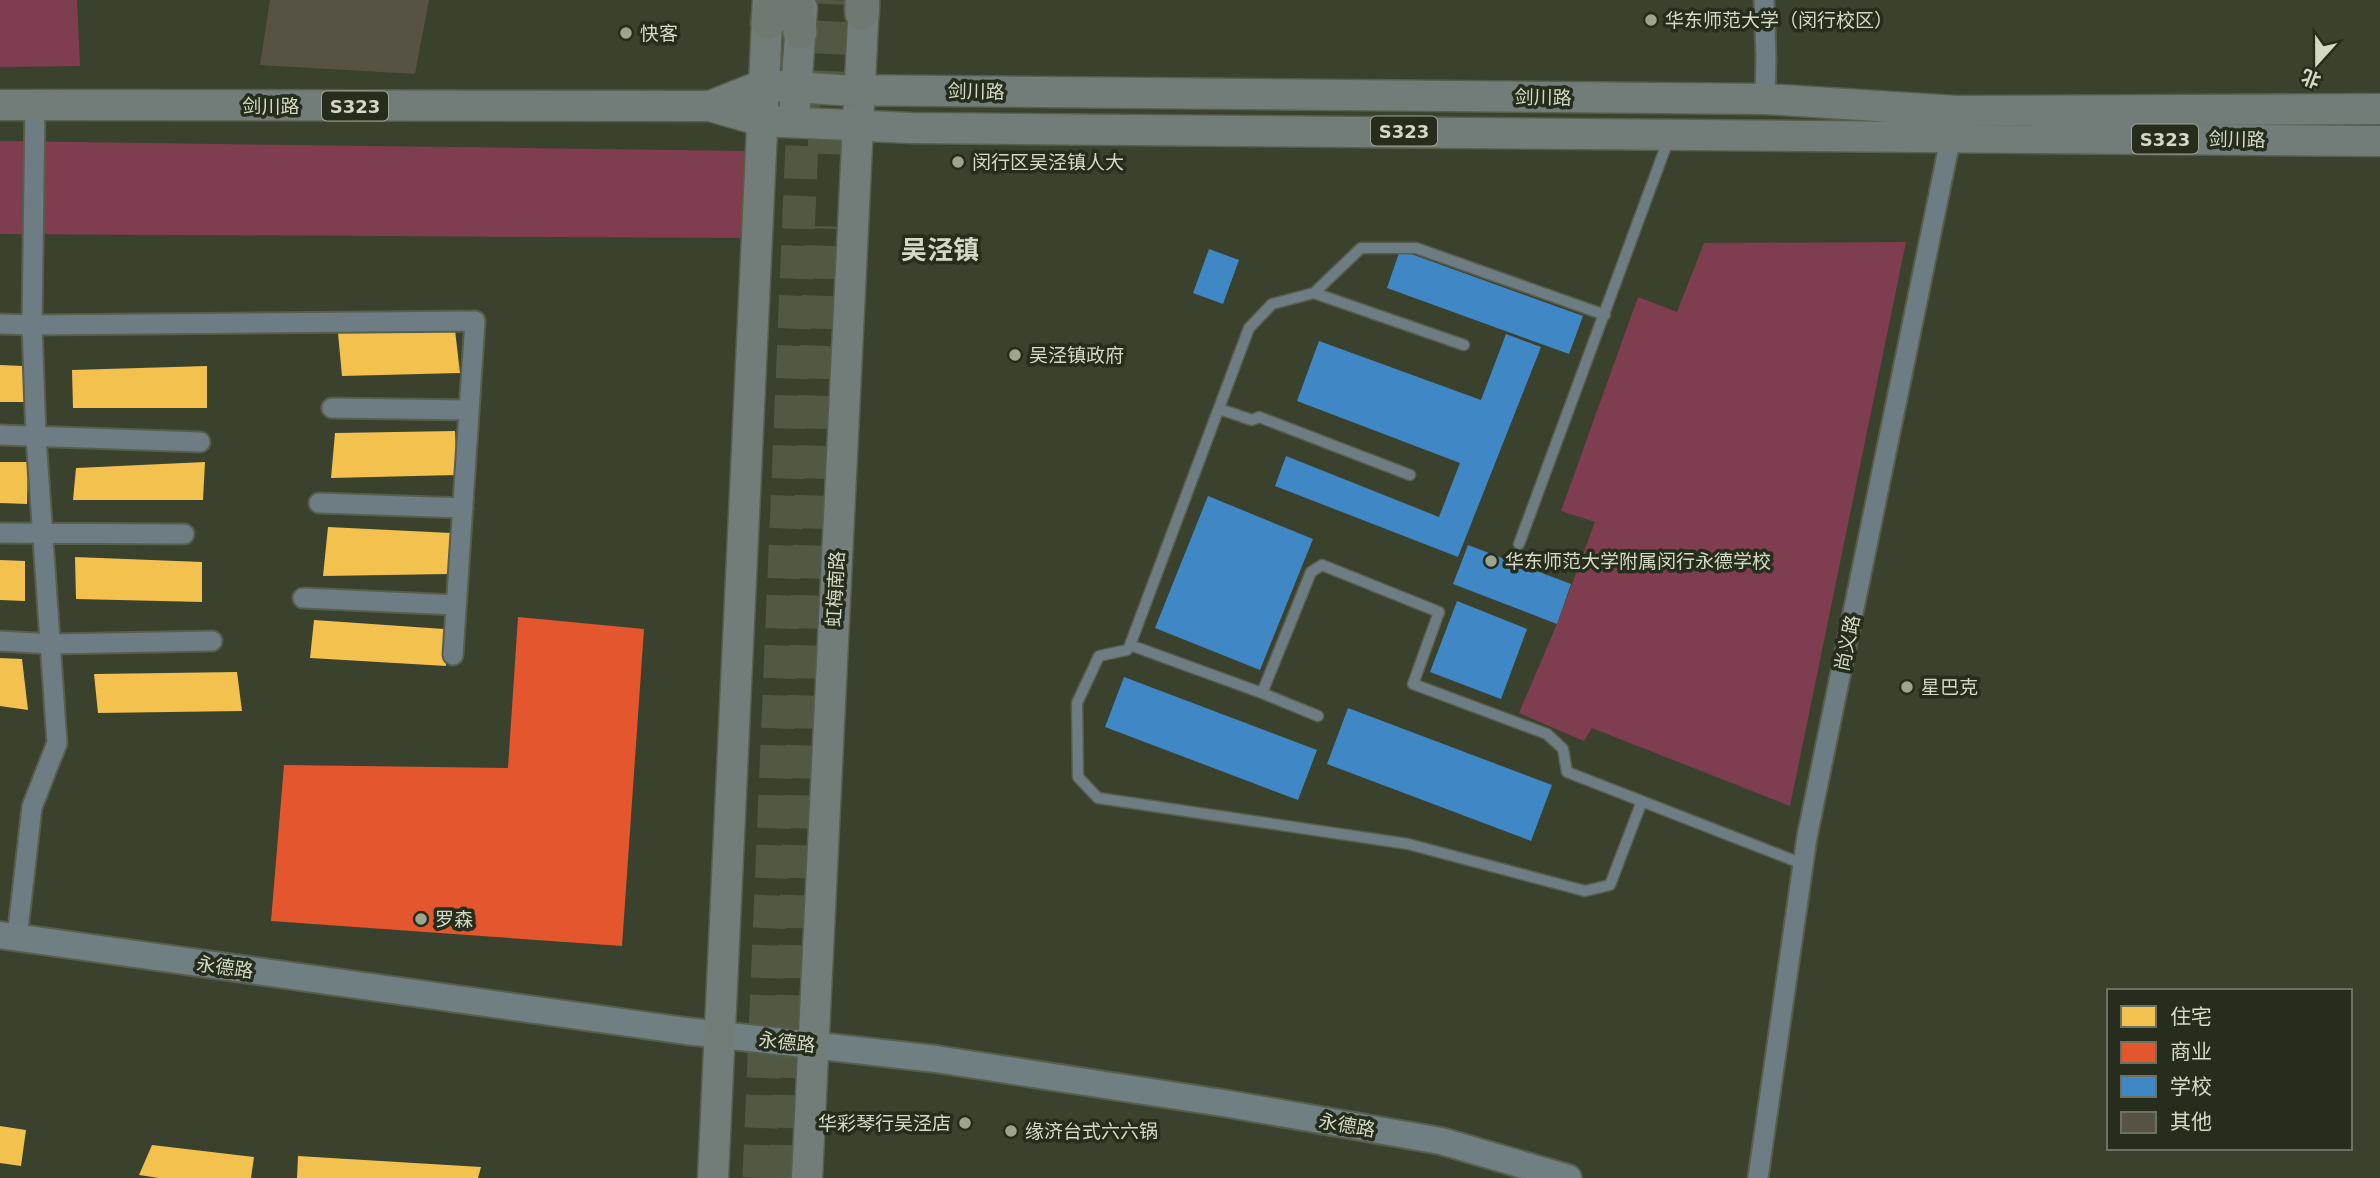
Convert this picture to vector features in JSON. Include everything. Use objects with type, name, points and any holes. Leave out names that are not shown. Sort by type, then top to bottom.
[{"type":"main road","name":"虹梅南路","points":[[807,1178],[847,125],[858,3]]},
{"type":"main road","points":[[713,1178],[763,85],[769,8]]},
{"type":"main road","points":[[794,123],[800,11]]},
{"type":"main road","name":"剑川路","points":[[710,106],[763,85],[849,89],[1171,94],[1765,99],[1953,124],[2380,141]]},
{"type":"main road","name":"剑川路","points":[[0,105],[710,106],[762,121],[847,125],[1670,134],[2380,109]]},
{"type":"street","points":[[1764,0],[1765,99]]},
{"type":"street","points":[[8,937],[33,807],[57,743],[36,437],[32,325],[35,106]]},
{"type":"street","name":"尚义路","points":[[1758,1178],[1807,837],[1953,124]]},
{"type":"street","points":[[0,324],[475,321],[453,655]]},
{"type":"street","points":[[332,408],[469,410]]},
{"type":"street","points":[[0,435],[200,442]]},
{"type":"street","points":[[319,503],[463,508]]},
{"type":"street","points":[[0,533],[184,534]]},
{"type":"street","points":[[303,598],[456,604]]},
{"type":"street","points":[[0,641],[51,644],[212,641]]},
{"type":"street","name":"永德路","points":[[8,937],[719,1035],[936,1059],[1202,1100],[1441,1141],[1567,1178]]},
{"type":"lane","points":[[1519,544],[1670,134]]},
{"type":"lane","points":[[1318,716],[1130,645],[1249,328],[1272,304],[1314,293],[1361,248],[1416,248],[1605,315]]},
{"type":"lane","points":[[1314,293],[1464,345]]},
{"type":"lane","points":[[1219,409],[1252,420],[1259,417],[1410,475]]},
{"type":"lane","points":[[1262,693],[1311,572],[1322,565],[1439,612],[1413,684],[1547,734],[1563,748],[1566,772],[1803,864]]},
{"type":"lane","points":[[1127,650],[1099,656],[1077,703],[1078,777],[1098,798],[1408,844],[1585,891],[1610,885],[1642,801]]},
{"type":"shaded area","points":[[0,0],[77,0],[80,66],[0,67]]},
{"type":"shaded area","points":[[0,141],[747,151],[743,238],[0,234]]},
{"type":"shaded area","points":[[1906,242],[1790,806],[1592,728],[1584,741],[1519,713],[1557,624],[1595,522],[1561,511],[1638,297],[1677,312],[1704,243]]},
{"type":"building: 住宅","points":[[455,330],[460,373],[342,376],[338,333]]},
{"type":"building: 住宅","points":[[0,365],[23,366],[28,402],[0,402]]},
{"type":"building: 住宅","points":[[207,366],[207,408],[73,408],[72,370]]},
{"type":"building: 住宅","points":[[455,431],[457,475],[331,478],[335,433]]},
{"type":"building: 住宅","points":[[0,462],[28,462],[27,504],[0,503]]},
{"type":"building: 住宅","points":[[205,462],[203,500],[73,500],[76,468]]},
{"type":"building: 住宅","points":[[328,527],[451,533],[449,574],[323,576]]},
{"type":"building: 住宅","points":[[75,557],[202,562],[202,602],[76,599]]},
{"type":"building: 住宅","points":[[0,560],[25,561],[25,601],[0,600]]},
{"type":"building: 住宅","points":[[314,620],[444,629],[446,666],[310,658]]},
{"type":"building: 住宅","points":[[0,658],[22,659],[28,710],[0,706]]},
{"type":"building: 住宅","points":[[237,672],[242,711],[98,713],[94,674]]},
{"type":"building: 住宅","points":[[0,1126],[26,1130],[21,1166],[0,1163]]},
{"type":"building: 住宅","points":[[152,1145],[254,1157],[251,1178],[159,1178],[139,1175]]},
{"type":"building: 住宅","points":[[298,1156],[481,1167],[478,1178],[297,1178]]},
{"type":"building: 商业","points":[[518,617],[644,629],[622,946],[271,921],[284,765],[508,768]]},
{"type":"building: 学校","points":[[1209,249],[1239,260],[1223,304],[1193,293]]},
{"type":"building: 学校","points":[[1400,250],[1583,316],[1569,354],[1387,288]]},
{"type":"building: 学校","points":[[1506,334],[1541,347],[1458,557],[1275,486],[1286,456],[1439,517],[1460,463],[1297,401],[1319,341],[1481,400]]},
{"type":"building: 学校","points":[[1208,496],[1313,539],[1260,670],[1155,628]]},
{"type":"building: 学校","points":[[1468,545],[1571,584],[1557,624],[1453,584]]},
{"type":"building: 学校","points":[[1457,601],[1527,629],[1501,699],[1430,672]]},
{"type":"building: 学校","points":[[1124,677],[1317,750],[1298,800],[1105,727]]},
{"type":"building: 学校","points":[[1348,708],[1552,785],[1531,841],[1327,764]]},
{"type":"building: 其他","points":[[270,0],[429,0],[415,74],[260,65]]},
{"type":"tunnel","points":[[824,154],[831,0]]},
{"type":"tunnel","points":[[759,1178],[804,93]]},
{"type":"tunnel","points":[[786,1178],[821,226]]},
{"type":"place","name":"华东师范大学（闵行校区）","points":[[1651,20]]},
{"type":"place","name":"快客","points":[[626,33]]},
{"type":"place","name":"闵行区吴泾镇人大","points":[[958,162]]},
{"type":"place","name":"吴泾镇政府","points":[[1015,355]]},
{"type":"place","name":"华东师范大学附属闵行永德学校","points":[[1491,561]]},
{"type":"place","name":"星巴克","points":[[1907,687]]},
{"type":"place","name":"罗森","points":[[421,919]]},
{"type":"place","name":"华彩琴行吴泾店","points":[[965,1123]]},
{"type":"place","name":"缘济台式六六锅","points":[[1011,1131]]},
{"type":"district","name":"吴泾镇","points":[[940,250]]}]
